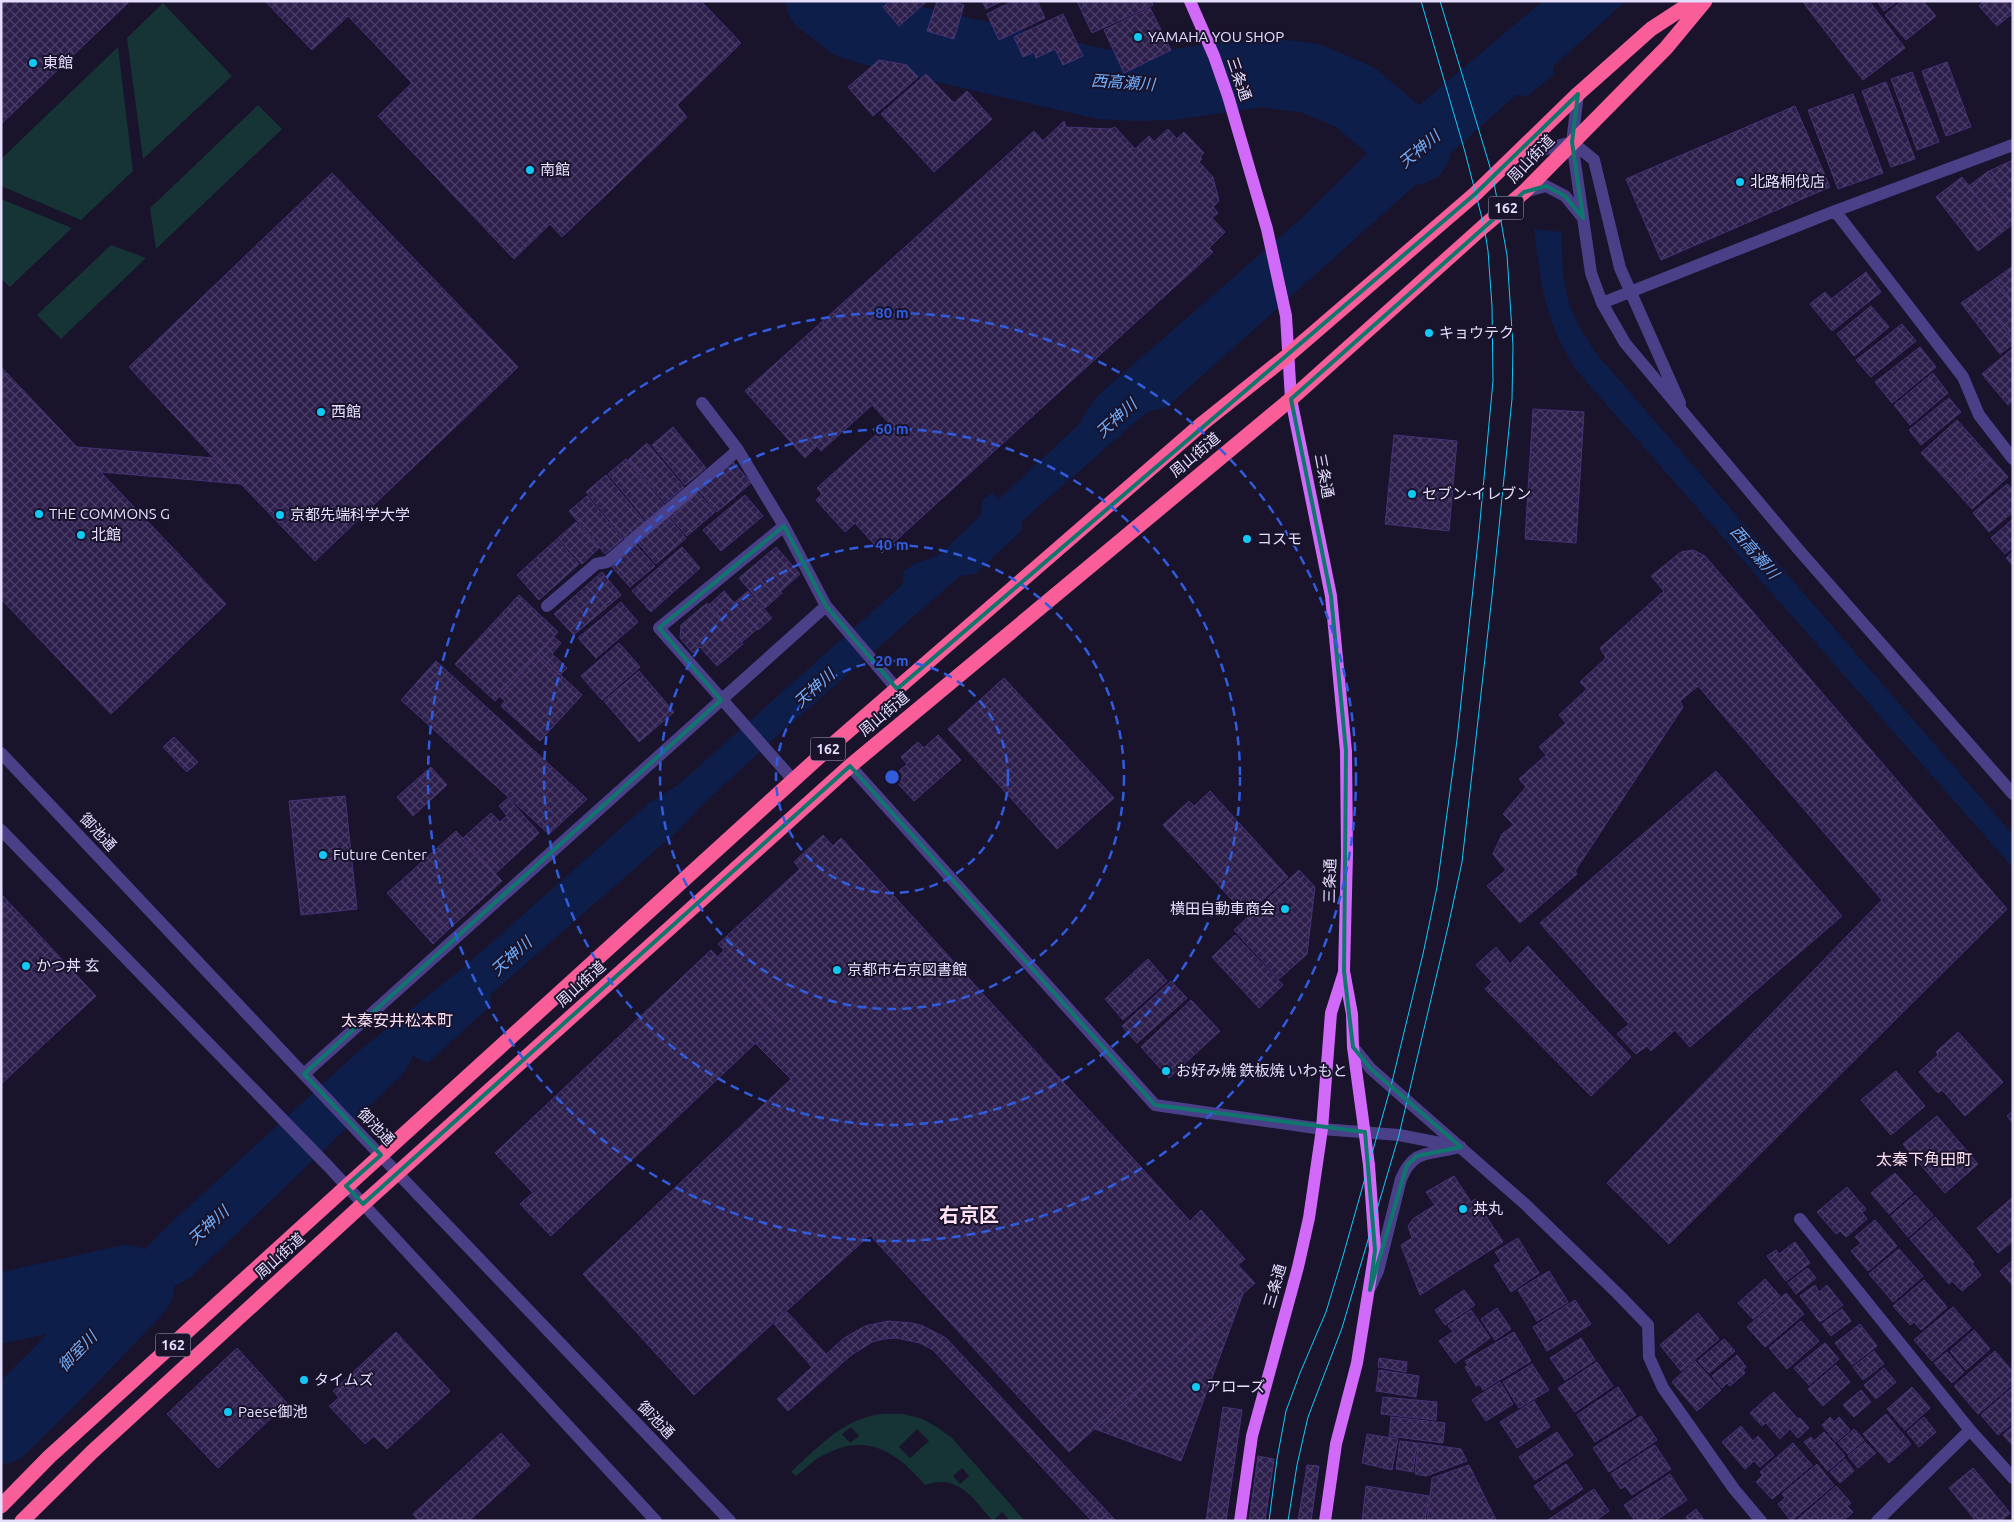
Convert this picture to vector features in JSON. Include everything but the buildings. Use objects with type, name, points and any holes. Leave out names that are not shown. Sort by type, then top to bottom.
[{"type":"highway","name":"周山街道","points":[[1,1506],[49,1457],[794,781],[893,684],[1203,423],[1287,356],[1474,194],[1578,94],[1651,29],[1694,1]]},
{"type":"highway","name":"周山街道","points":[[22,1521],[92,1452],[363,1204],[850,766],[1291,399],[1524,192],[1666,48],[1705,1]]},
{"type":"main road","name":"三条通","points":[[1190,1],[1214,56],[1228,96],[1267,229],[1286,316],[1291,399],[1332,596],[1344,731],[1347,854],[1344,971],[1352,1014],[1353,1047],[1369,1165],[1375,1250],[1357,1363],[1336,1444],[1325,1521]]},
{"type":"main road","name":"三条通","points":[[1240,1521],[1252,1436],[1298,1267],[1309,1218],[1322,1129],[1331,1013],[1344,971]]},
{"type":"street","points":[[1578,94],[1572,142],[1592,273],[1602,303],[1625,343],[1798,549],[2013,794]]},
{"type":"street","points":[[1512,158],[1572,142]]},
{"type":"street","points":[[1572,142],[1594,160],[1620,268],[1688,419]]},
{"type":"street","points":[[1602,303],[1835,211],[2013,145]]},
{"type":"street","points":[[1524,192],[1546,186],[1565,196],[1583,218]]},
{"type":"street","points":[[1835,211],[1963,377],[1978,415],[2013,459]]},
{"type":"street","points":[[702,403],[738,450],[784,526],[826,606],[893,684]]},
{"type":"street","points":[[547,606],[596,564],[607,562],[738,450]]},
{"type":"street","points":[[784,526],[659,628],[794,781]]},
{"type":"street","points":[[307,1077],[826,606]]},
{"type":"street","name":"御池通","points":[[1,753],[380,1155],[730,1521]]},
{"type":"street","points":[[850,766],[1155,1105],[1322,1129],[1399,1135],[1461,1146]]},
{"type":"street","points":[[1,830],[328,1166],[656,1521]]},
{"type":"street","points":[[1353,1047],[1371,1069],[1525,1204],[1619,1295],[1648,1326],[1649,1357],[1663,1388],[1734,1489],[1761,1521]]},
{"type":"street","points":[[1370,1290],[1378,1271],[1401,1179],[1407,1165],[1417,1156],[1461,1146]]},
{"type":"street","points":[[1800,1219],[1970,1430],[2013,1478]]},
{"type":"street","points":[[1876,1521],[1970,1430]]},
{"type":"highlighted area","points":[[1578,94],[1572,142],[1583,218],[1565,196],[1546,186],[1524,192],[1291,399],[1331,596],[1346,751],[1344,971],[1353,1047],[1371,1069],[1461,1147],[1417,1156],[1407,1165],[1370,1290],[1375,1250],[1365,1132],[1155,1105],[850,766],[363,1204],[346,1186],[381,1155],[304,1074],[721,700],[659,628],[784,526],[826,606],[897,689],[1475,194]]},
{"type":"green space","points":[[163,3],[232,76],[143,159],[127,38]]},
{"type":"green space","points":[[118,47],[133,171],[81,220],[1,186],[1,159]]},
{"type":"green space","points":[[258,105],[282,129],[156,249],[150,208]]},
{"type":"green space","points":[[1,199],[72,228],[10,287],[1,279]]},
{"type":"green space","points":[[111,245],[146,258],[61,339],[37,315]]},
{"type":"green space","points":[[903,1414],[920,1418],[952,1438],[1025,1521],[1010,1521],[1002,1512],[993,1521],[972,1497],[956,1485],[947,1482],[937,1482],[925,1485],[902,1462],[890,1454],[878,1448],[865,1445],[851,1445],[836,1449],[817,1459],[796,1476],[791,1472],[818,1447],[848,1425],[875,1415]],"holes":[[[851,1427],[859,1436],[850,1443],[842,1434]],[[917,1429],[929,1441],[910,1458],[899,1447]],[[962,1468],[969,1476],[960,1484],[953,1476]]]},
{"type":"water","points":[[1543,1],[1626,1],[1553,67],[1553,75],[1528,96],[1516,95],[1167,407],[1147,412],[1022,521],[1022,530],[975,574],[960,576],[777,736],[702,805],[680,829],[490,995],[491,1005],[428,1063],[413,1056],[404,1073],[191,1277],[148,1301],[152,1311],[96,1365],[91,1359],[81,1366],[58,1344],[57,1331],[50,1322],[38,1322],[26,1285],[47,1279],[44,1269],[96,1252],[102,1267],[140,1254],[175,1219],[360,1050],[465,966],[648,804],[678,785],[902,585],[904,571],[914,564],[939,555],[980,516],[983,500],[993,492],[998,500],[1077,426],[1096,397],[1305,215],[1398,123]]},
{"type":"water","points":[[1534,229],[1562,232],[1563,272],[1566,292],[1572,311],[1595,352],[2013,835],[2013,868],[1577,371],[1566,353],[1551,320],[1542,286]]},
{"type":"waterway","name":"西高瀬川","points":[[821,1],[851,24],[888,35],[1101,84],[1170,85],[1260,72],[1310,78],[1355,97],[1416,149]]},
{"type":"waterway","name":"天神川","points":[[1,1308],[127,1280]]},
{"type":"waterway","name":"御室川","points":[[1,1429],[58,1373],[139,1288]]},
{"type":"tram line","points":[[1269,1521],[1277,1459],[1286,1411],[1326,1312],[1343,1256],[1391,1086],[1423,954],[1437,887],[1457,740],[1479,532],[1493,381],[1492,306],[1488,251],[1484,226],[1465,152],[1421,1]]},
{"type":"tram line","points":[[1288,1521],[1297,1465],[1308,1417],[1342,1328],[1399,1135],[1462,862],[1512,399],[1513,346],[1507,255],[1493,177],[1440,1]]},
{"type":"place","name":"YAMAHA YOU SHOP","points":[[1138,37]]},
{"type":"place","name":"東館","points":[[33,63]]},
{"type":"place","name":"南館","points":[[530,170]]},
{"type":"place","name":"北路桐伐店","points":[[1740,182]]},
{"type":"place","name":"キョウテク","points":[[1429,333]]},
{"type":"place","name":"西館","points":[[321,412]]},
{"type":"place","name":"セブン-イレブン","points":[[1412,494]]},
{"type":"place","name":"THE COMMONS G","points":[[39,514]]},
{"type":"place","name":"京都先端科学大学","points":[[280,515]]},
{"type":"place","name":"北館","points":[[81,535]]},
{"type":"place","name":"コスモ","points":[[1247,539]]},
{"type":"place","name":"Future Center","points":[[323,855]]},
{"type":"place","name":"横田自動車商会","points":[[1285,909]]},
{"type":"place","name":"かつ丼 玄","points":[[26,966]]},
{"type":"place","name":"京都市右京図書館","points":[[837,970]]},
{"type":"place","name":"お好み焼 鉄板焼 いわもと","points":[[1166,1071]]},
{"type":"place","name":"丼丸","points":[[1463,1209]]},
{"type":"place","name":"タイムズ","points":[[304,1380]]},
{"type":"place","name":"アローズ","points":[[1196,1387]]},
{"type":"place","name":"Paese御池","points":[[228,1412]]},
{"type":"district","name":"太秦安井松本町","points":[[397,1020]]},
{"type":"district","name":"太秦下角田町","points":[[1924,1159]]},
{"type":"district","name":"右京区","points":[[969,1215]]}]
